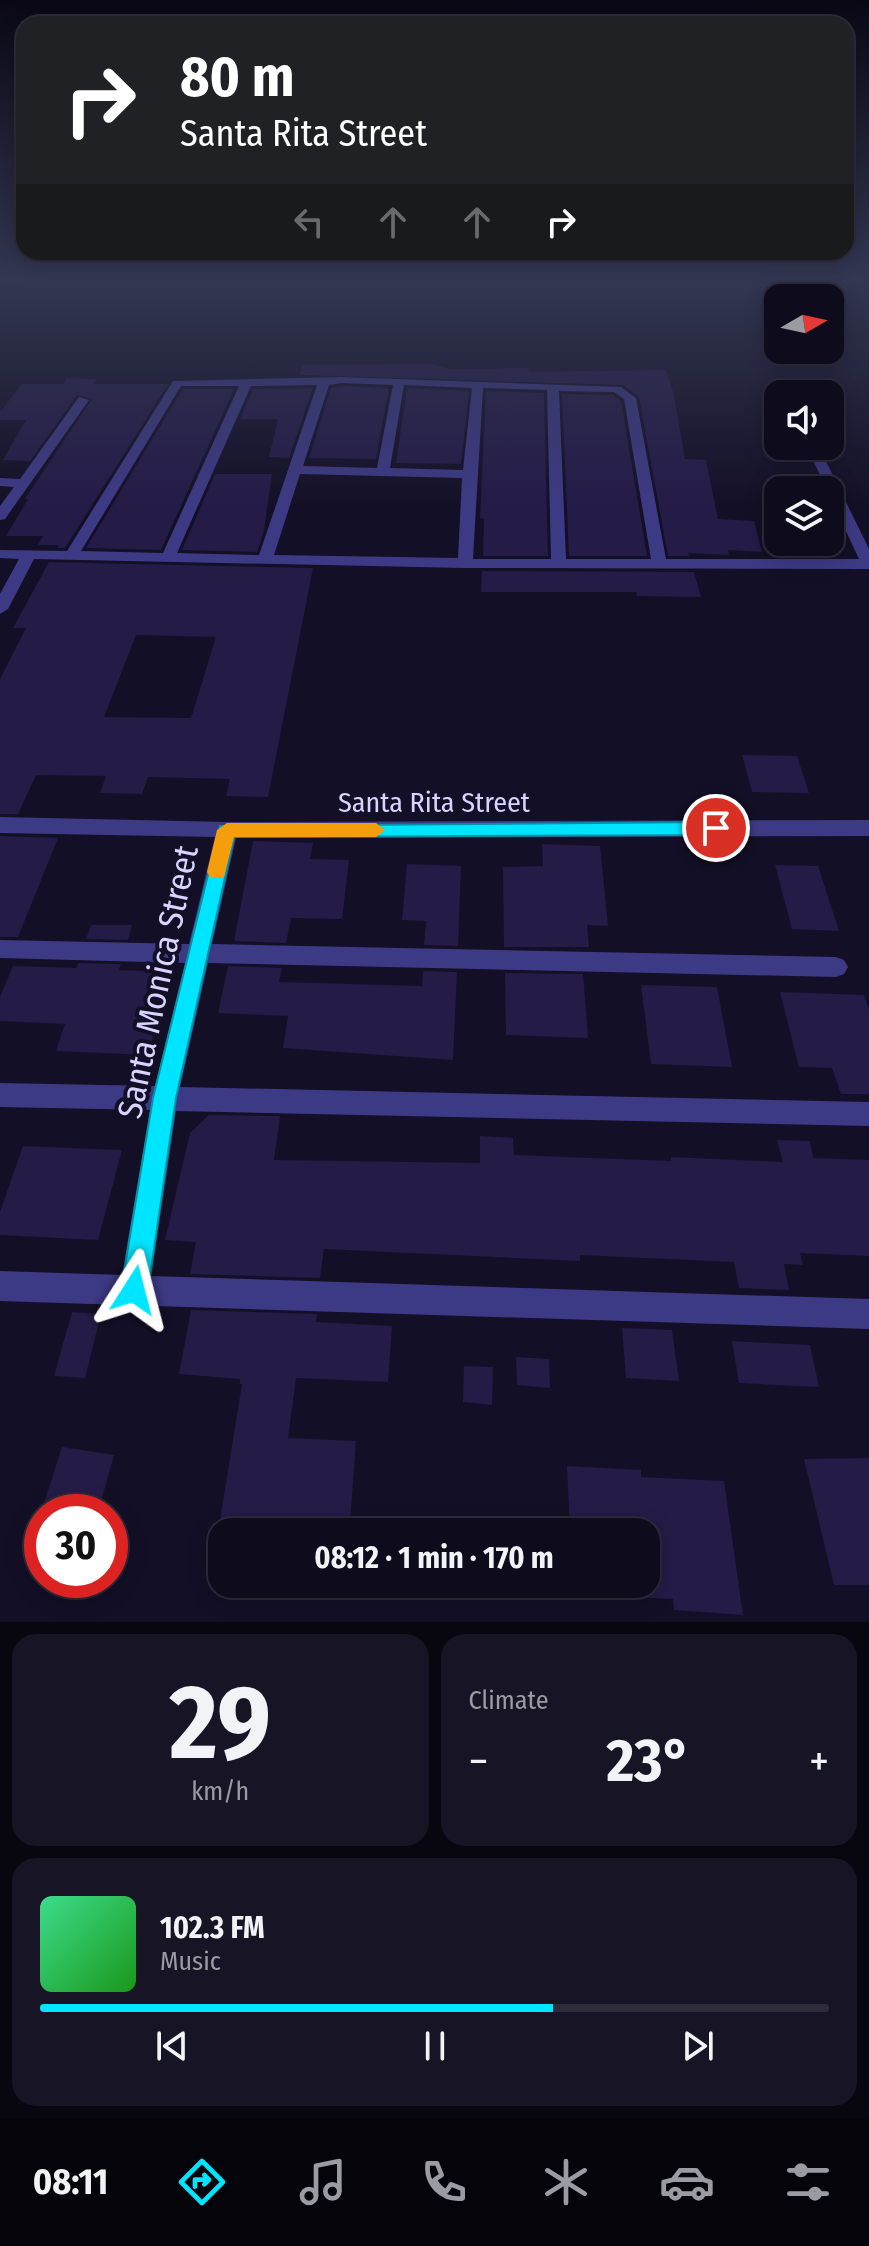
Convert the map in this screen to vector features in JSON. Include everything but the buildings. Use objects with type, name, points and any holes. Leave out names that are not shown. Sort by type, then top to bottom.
[{"type":"street","points":[[168,557],[247,382]]},
{"type":"street","points":[[265,560],[324,382]]},
{"type":"street","points":[[383,472],[399,382]]},
{"type":"street","points":[[72,554],[177,383],[399,382],[617,389],[630,398],[659,563]]},
{"type":"street","points":[[465,563],[469,474],[478,384]]},
{"type":"street","points":[[553,387],[559,563]]},
{"type":"street","points":[[0,516],[83,400]]},
{"type":"street","points":[[0,554],[465,563],[869,564],[819,460]]},
{"type":"street","points":[[297,470],[469,474]]},
{"type":"street","points":[[0,482],[26,483]]},
{"type":"street","points":[[0,609],[29,555]]},
{"type":"street","name":"Santa Rita Street","points":[[0,825],[227,830],[869,828]]},
{"type":"street","name":"Santa Monica Street","points":[[134,1290],[165,1098],[227,830]]},
{"type":"street","points":[[0,949],[836,967]]},
{"type":"street","points":[[0,1095],[869,1114]]},
{"type":"street","points":[[0,1286],[869,1314]]},
{"type":"slow traffic","points":[[217,872],[227,830],[376,830]]},
{"type":"route","points":[[134,1290],[165,1098],[227,830],[716,828]]}]
